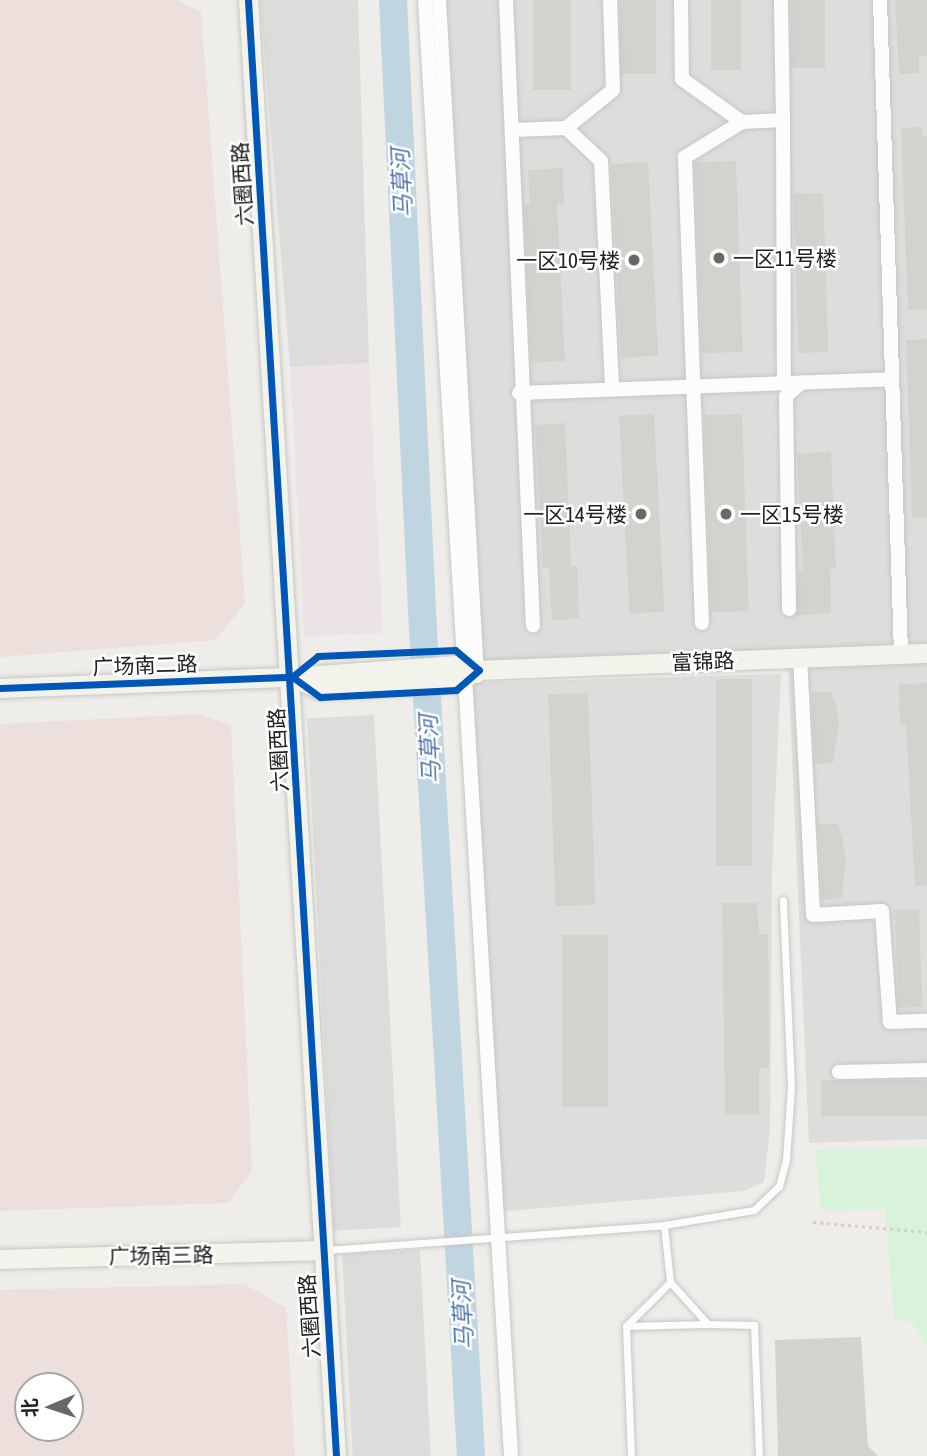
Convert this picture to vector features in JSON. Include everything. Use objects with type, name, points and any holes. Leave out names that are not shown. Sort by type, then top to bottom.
[{"type":"street","name":"六圈西路","points":[[248,0],[292,677],[336,1456]]},
{"type":"street","points":[[425,0],[467,711],[492,1240],[511,1456]]},
{"type":"street","points":[[439,0],[464,672]]},
{"type":"street","points":[[506,0],[514,130],[521,393],[533,625]]},
{"type":"street","points":[[514,130],[566,128],[613,90],[610,0]]},
{"type":"street","points":[[681,0],[682,79],[742,122]]},
{"type":"street","points":[[781,0],[784,383]]},
{"type":"street","points":[[880,0],[901,654]]},
{"type":"street","points":[[702,624],[696,386],[685,157],[742,122],[783,120]]},
{"type":"street","points":[[566,128],[601,161],[612,389]]},
{"type":"street","points":[[521,393],[892,379]]},
{"type":"street","points":[[789,609],[786,396],[802,382]]},
{"type":"street","name":"富锦路","points":[[292,677],[406,676],[927,653]]},
{"type":"street","points":[[800,657],[813,915],[882,911],[890,1022],[927,1021]]},
{"type":"street","name":"广场南二路","points":[[0,688],[292,677]]},
{"type":"street","points":[[839,1072],[927,1070]]},
{"type":"street","name":"广场南三路","points":[[0,1259],[323,1251]]},
{"type":"lane","points":[[323,1251],[664,1225],[754,1210],[779,1186],[786,1160],[791,1086],[783,900]]},
{"type":"lane","points":[[664,1225],[670,1282],[708,1324]]},
{"type":"lane","points":[[631,1456],[626,1326],[670,1282]]},
{"type":"lane","points":[[626,1326],[754,1325],[759,1456]]},
{"type":"path","points":[[813,1222],[927,1231]]},
{"type":"shaded area","points":[[0,0],[177,0],[201,12],[245,604],[215,640],[0,657]]},
{"type":"shaded area","points":[[260,0],[358,0],[369,363],[290,367]]},
{"type":"shaded area","points":[[428,0],[927,0],[927,1139],[809,1143],[788,665],[464,671]]},
{"type":"shaded area","points":[[369,363],[383,633],[304,637],[290,367]]},
{"type":"shaded area","points":[[781,674],[772,871],[770,1129],[764,1182],[744,1191],[496,1212],[466,683]]},
{"type":"shaded area","points":[[201,714],[231,726],[252,1171],[228,1203],[0,1211],[0,724]]},
{"type":"shaded area","points":[[374,715],[401,1227],[334,1231],[307,719]]},
{"type":"shaded area","points":[[420,1250],[431,1456],[353,1456],[342,1254]]},
{"type":"shaded area","points":[[244,1284],[286,1308],[295,1456],[0,1456],[0,1290]]},
{"type":"green space","points":[[927,1148],[927,1346],[913,1322],[894,1320],[885,1209],[821,1210],[815,1150]]},
{"type":"building","points":[[533,0],[571,0],[571,90],[533,90]]},
{"type":"building","points":[[620,0],[656,0],[656,74],[620,74]]},
{"type":"building","points":[[711,0],[741,0],[741,70],[711,70]]},
{"type":"building","points":[[791,0],[825,0],[825,68],[791,68]]},
{"type":"building","points":[[895,0],[927,0],[927,56],[919,56],[919,73],[899,74]]},
{"type":"building","points":[[922,127],[922,136],[927,136],[927,309],[908,310],[901,128]]},
{"type":"building","name":"一区11号楼","points":[[736,161],[743,352],[702,353],[695,162]]},
{"type":"building","name":"一区10号楼","points":[[648,162],[658,356],[621,358],[611,164]]},
{"type":"building","points":[[563,168],[564,204],[557,204],[565,361],[531,363],[524,204],[530,204],[528,170]]},
{"type":"building","points":[[823,193],[829,352],[799,353],[793,194]]},
{"type":"building","points":[[927,339],[927,517],[912,518],[906,340]]},
{"type":"building","name":"一区14号楼","points":[[654,414],[664,612],[629,614],[619,416]]},
{"type":"building","name":"一区15号楼","points":[[742,414],[749,611],[711,612],[704,415]]},
{"type":"building","points":[[565,423],[571,567],[577,566],[579,618],[552,621],[549,568],[543,568],[535,425]]},
{"type":"building","points":[[831,451],[836,568],[830,570],[831,613],[796,616],[798,571],[803,571],[797,454]]},
{"type":"building","points":[[716,679],[752,679],[752,866],[716,866]]},
{"type":"building","points":[[927,683],[927,885],[915,886],[906,725],[900,725],[899,684]]},
{"type":"building","points":[[811,692],[830,692],[836,702],[839,725],[833,763],[815,764]]},
{"type":"building","points":[[588,693],[595,905],[555,906],[548,694]]},
{"type":"building","points":[[818,824],[838,824],[846,860],[842,898],[822,900]]},
{"type":"building","points":[[722,903],[757,903],[759,934],[768,934],[769,1067],[759,1069],[759,1114],[725,1115]]},
{"type":"building","points":[[919,909],[922,1007],[898,1008],[895,910]]},
{"type":"building","points":[[562,935],[608,935],[608,1107],[562,1107]]},
{"type":"building","points":[[821,1080],[927,1080],[927,1116],[821,1116]]},
{"type":"building","points":[[861,1337],[868,1446],[878,1456],[778,1456],[775,1340]]},
{"type":"waterway","name":"马草河","points":[[393,0],[422,611],[471,1456]]},
{"type":"cycle path","points":[[248,0],[336,1456]]},
{"type":"cycle path","points":[[455,650],[479,670],[456,690],[320,697],[292,677],[318,656],[455,650]]},
{"type":"cycle path","points":[[0,688],[292,677]]},
{"type":"place","name":"一区11号楼","points":[[719,258]]},
{"type":"place","name":"一区10号楼","points":[[634,260]]},
{"type":"place","name":"一区14号楼","points":[[641,514]]},
{"type":"place","name":"一区15号楼","points":[[726,514]]}]
